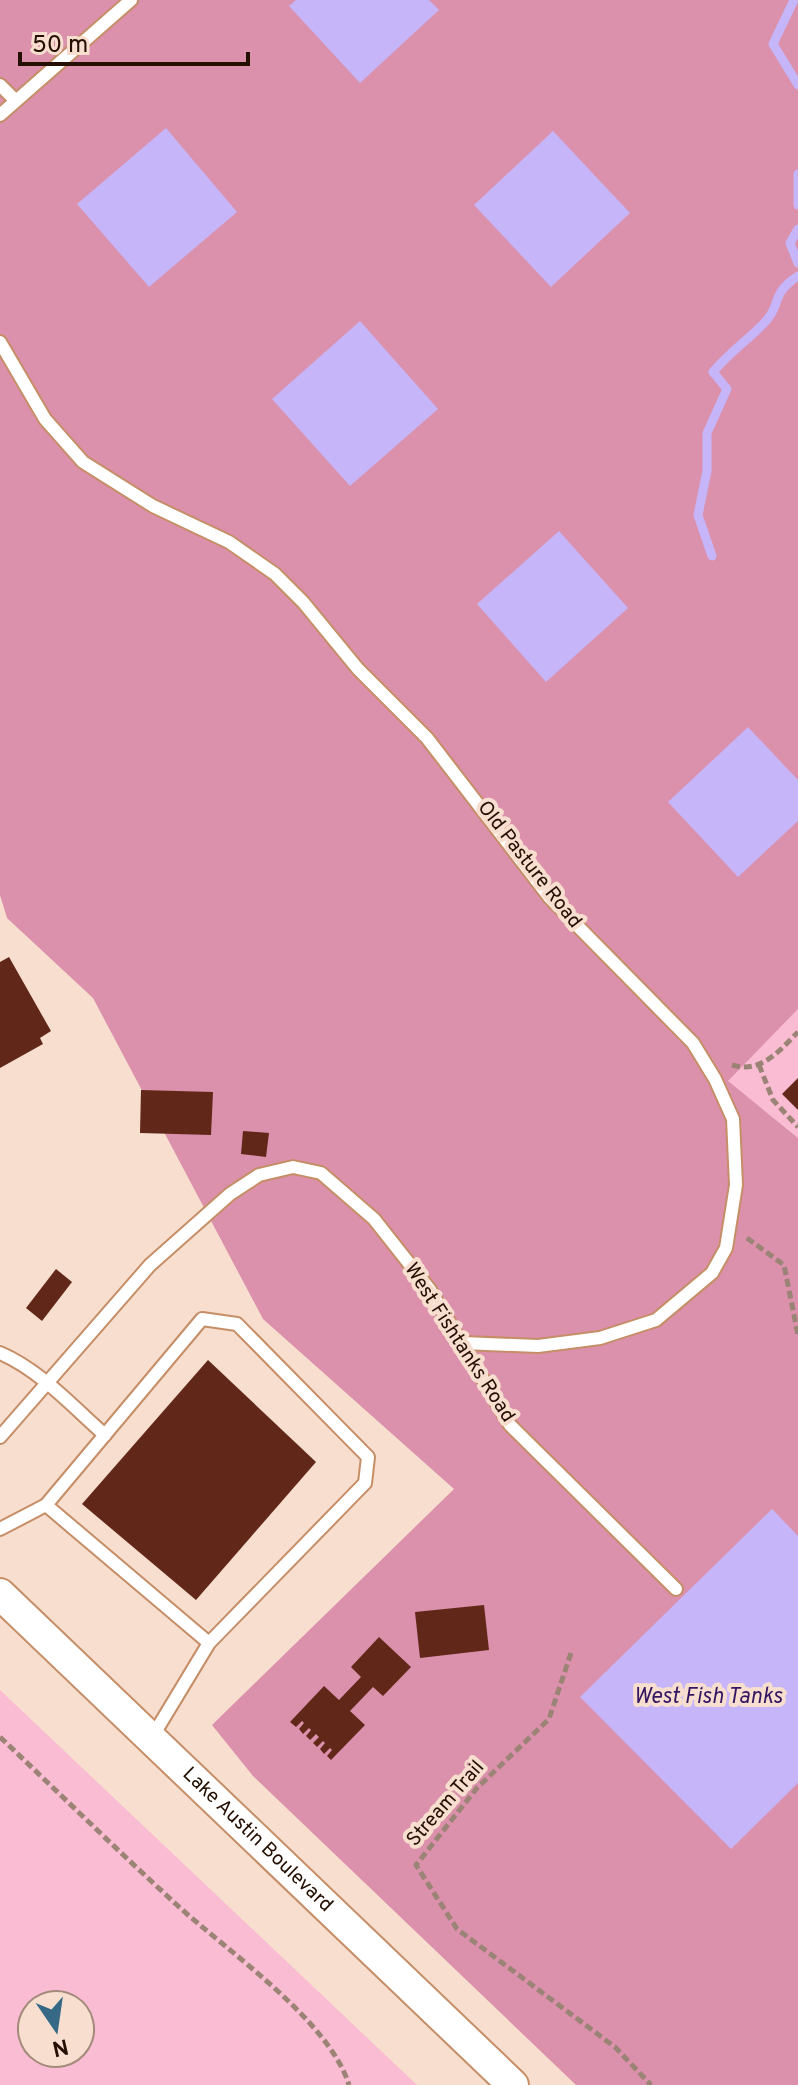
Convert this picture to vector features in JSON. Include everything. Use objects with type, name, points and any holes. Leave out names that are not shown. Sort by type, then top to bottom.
[{"type":"street","name":"Lake Austin Boulevard","points":[[0,1594],[513,2085]]},
{"type":"lane","points":[[0,115],[131,0]]},
{"type":"lane","points":[[0,85],[15,100]]},
{"type":"lane","name":"Old Pasture Road","points":[[0,342],[45,419],[83,462],[153,506],[229,542],[275,574],[303,602],[358,669],[427,738],[550,898],[693,1043],[733,1119],[736,1185],[726,1248],[712,1273],[656,1320],[600,1338],[538,1346],[463,1343]]},
{"type":"lane","name":"West Fishtanks Road","points":[[0,1437],[150,1265],[230,1194],[259,1175],[293,1167],[321,1173],[374,1219],[430,1290],[510,1425],[676,1589]]},
{"type":"lane","points":[[0,1529],[46,1505],[202,1319],[237,1324],[368,1457],[365,1483],[209,1643],[151,1739]]},
{"type":"lane","points":[[0,1353],[46,1384],[105,1435]]},
{"type":"lane","points":[[46,1505],[209,1643]]},
{"type":"path","points":[[693,1043],[726,1063],[743,1069],[759,1065],[798,1032]]},
{"type":"path","points":[[759,1065],[773,1100],[798,1127]]},
{"type":"path","points":[[730,1226],[784,1265],[798,1335]]},
{"type":"path","name":"Stream Trail","points":[[571,1653],[549,1719],[477,1788],[416,1865],[457,1929],[615,2047],[651,2085]]},
{"type":"path","points":[[0,1737],[179,1906],[286,2000],[328,2045],[349,2085]]},
{"type":"shaded area","points":[[0,0],[798,0],[798,1009],[728,1081],[798,1138],[798,2085],[576,2085],[253,1776],[212,1725],[454,1489],[263,1319],[93,998],[7,918],[0,895]]},
{"type":"shaded area","points":[[798,1009],[798,1138],[727,1081]]},
{"type":"shaded area","points":[[0,1690],[417,2085],[0,2085]]},
{"type":"water","points":[[296,0],[429,0],[439,10],[360,83],[289,6]]},
{"type":"water","points":[[166,128],[237,212],[149,287],[77,204]]},
{"type":"water","points":[[553,131],[630,213],[551,287],[474,205]]},
{"type":"water","points":[[360,321],[438,409],[350,486],[272,399]]},
{"type":"water","points":[[559,531],[628,608],[546,682],[477,604]]},
{"type":"water","points":[[748,727],[798,780],[798,821],[738,877],[668,802]]},
{"type":"water","name":"West Fish Tanks","points":[[772,1509],[798,1536],[798,1783],[731,1849],[580,1697]]},
{"type":"building","points":[[9,957],[51,1031],[40,1038],[43,1044],[0,1068],[0,962]]},
{"type":"building","points":[[798,1078],[798,1110],[782,1094]]},
{"type":"building","points":[[141,1090],[213,1092],[211,1135],[140,1133]]},
{"type":"building","points":[[243,1131],[269,1133],[266,1157],[241,1154]]},
{"type":"building","points":[[56,1269],[72,1282],[42,1321],[26,1308]]},
{"type":"building","points":[[208,1360],[316,1462],[196,1600],[82,1504]]},
{"type":"building","points":[[484,1605],[489,1650],[420,1658],[415,1612]]},
{"type":"building","points":[[379,1637],[411,1667],[383,1696],[373,1687],[350,1711],[365,1725],[331,1760],[327,1756],[332,1750],[330,1748],[324,1754],[320,1749],[325,1743],[323,1741],[317,1747],[313,1743],[319,1737],[316,1734],[310,1740],[306,1736],[311,1730],[309,1728],[303,1734],[299,1729],[304,1723],[302,1721],[296,1727],[290,1722],[324,1686],[339,1700],[361,1677],[351,1667]]},
{"type":"waterway","points":[[794,0],[773,44],[798,85]]},
{"type":"waterway","points":[[798,174],[798,205]]},
{"type":"waterway","points":[[798,229],[790,243],[798,263]]},
{"type":"waterway","points":[[712,556],[698,515],[707,471],[707,433],[727,389],[713,372],[765,322],[783,288],[798,276]]}]
